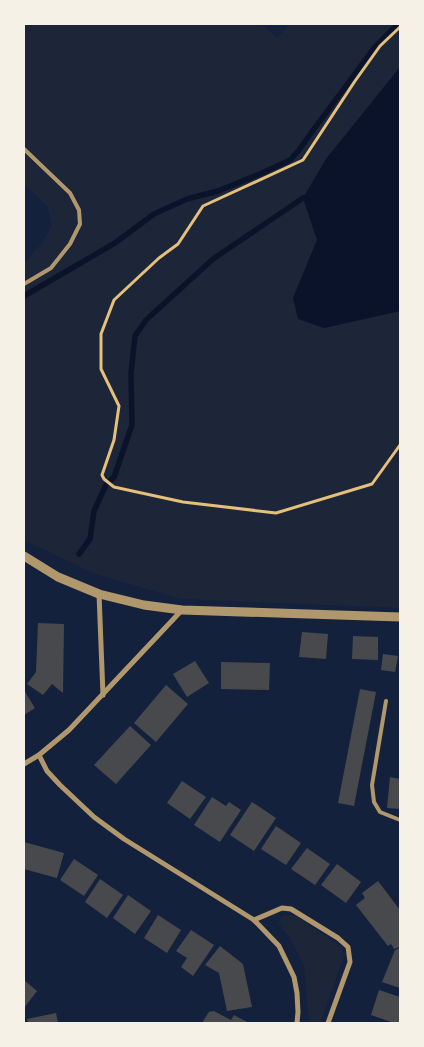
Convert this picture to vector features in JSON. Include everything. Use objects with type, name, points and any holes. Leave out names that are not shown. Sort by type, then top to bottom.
[{"type":"street","points":[[24,556],[58,577],[99,594],[144,605],[182,610],[400,617]]},
{"type":"street","points":[[99,594],[103,695]]},
{"type":"street","points":[[24,764],[39,755],[69,730],[182,610]]},
{"type":"street","points":[[39,755],[47,771],[94,817],[124,839],[254,920],[279,946],[294,977],[297,993],[297,1023]]},
{"type":"street","points":[[254,920],[282,908],[292,909],[338,938],[348,947],[350,962],[328,1023]]},
{"type":"lane","points":[[24,149],[70,193],[79,210],[80,224],[70,244],[51,268],[24,284]]},
{"type":"lane","points":[[386,701],[372,785],[374,802],[380,812],[400,820]]},
{"type":"path","points":[[400,27],[380,46],[304,160],[203,206],[178,244],[159,258],[114,300],[101,334],[101,369],[119,406],[114,440],[102,476],[104,480],[114,487],[183,502],[276,513],[372,484],[400,445]]},
{"type":"shaded area","points":[[24,24],[261,24],[277,38],[289,24],[400,24],[400,67],[326,159],[303,198],[317,240],[293,298],[324,328],[400,311],[400,608],[180,599],[93,573],[24,540],[24,300],[34,294],[72,260],[28,297],[24,293],[24,263],[42,243],[52,225],[47,206],[24,184]]},
{"type":"shaded area","points":[[400,67],[400,311],[324,328],[298,319],[293,298],[317,240],[303,198],[326,159]]},
{"type":"shaded area","points":[[295,915],[339,945],[345,954],[320,1023],[309,1023],[304,965],[290,938],[278,923],[282,916]]},
{"type":"building","points":[[38,623],[64,624],[63,693],[52,684],[43,695],[27,684],[36,672]]},
{"type":"building","points":[[302,632],[328,634],[326,659],[299,657]]},
{"type":"building","points":[[353,636],[378,637],[378,660],[352,659]]},
{"type":"building","points":[[383,654],[398,656],[395,672],[381,670]]},
{"type":"building","points":[[195,661],[209,683],[187,697],[173,674]]},
{"type":"building","points":[[221,662],[270,663],[269,690],[221,689]]},
{"type":"building","points":[[166,685],[188,704],[156,742],[134,723]]},
{"type":"building","points":[[360,689],[376,692],[354,806],[338,803]]},
{"type":"building","points":[[24,690],[35,708],[24,715]]},
{"type":"building","points":[[130,726],[151,745],[116,784],[94,765]]},
{"type":"building","points":[[390,777],[400,779],[400,809],[387,808]]},
{"type":"building","points":[[182,781],[206,797],[190,819],[167,803]]},
{"type":"building","points":[[212,797],[226,806],[229,802],[241,810],[220,842],[194,825]]},
{"type":"building","points":[[252,802],[276,818],[254,851],[230,835]]},
{"type":"building","points":[[276,826],[301,843],[286,865],[261,849]]},
{"type":"building","points":[[24,842],[64,853],[57,878],[24,869]]},
{"type":"building","points":[[307,848],[330,864],[315,885],[291,869]]},
{"type":"building","points":[[74,859],[98,875],[84,896],[60,880]]},
{"type":"building","points":[[337,864],[361,882],[346,903],[321,885]]},
{"type":"building","points":[[100,879],[123,895],[107,918],[85,902]]},
{"type":"building","points":[[378,881],[400,910],[400,947],[394,949],[391,944],[388,946],[356,905],[365,898],[362,893]]},
{"type":"building","points":[[128,895],[151,911],[135,934],[113,918]]},
{"type":"building","points":[[158,915],[181,930],[167,953],[144,938]]},
{"type":"building","points":[[191,930],[214,945],[193,976],[181,967],[187,958],[176,951]]},
{"type":"building","points":[[220,946],[243,964],[252,1007],[227,1011],[219,973],[205,965]]},
{"type":"building","points":[[400,948],[400,988],[382,982],[395,950]]},
{"type":"building","points":[[24,980],[37,991],[24,1008]]},
{"type":"building","points":[[379,990],[400,997],[399,1023],[371,1015]]},
{"type":"building","points":[[214,1011],[231,1020],[234,1015],[249,1023],[205,1023],[203,1021],[209,1012]]},
{"type":"building","points":[[56,1013],[58,1023],[28,1023],[27,1019]]},
{"type":"waterway","points":[[24,296],[115,243],[154,214],[187,199],[218,191],[290,160],[375,47],[398,24]]},
{"type":"waterway","points":[[79,554],[90,539],[94,511],[106,485],[114,477],[132,425],[131,373],[135,336],[146,320],[213,259],[303,198]]}]
